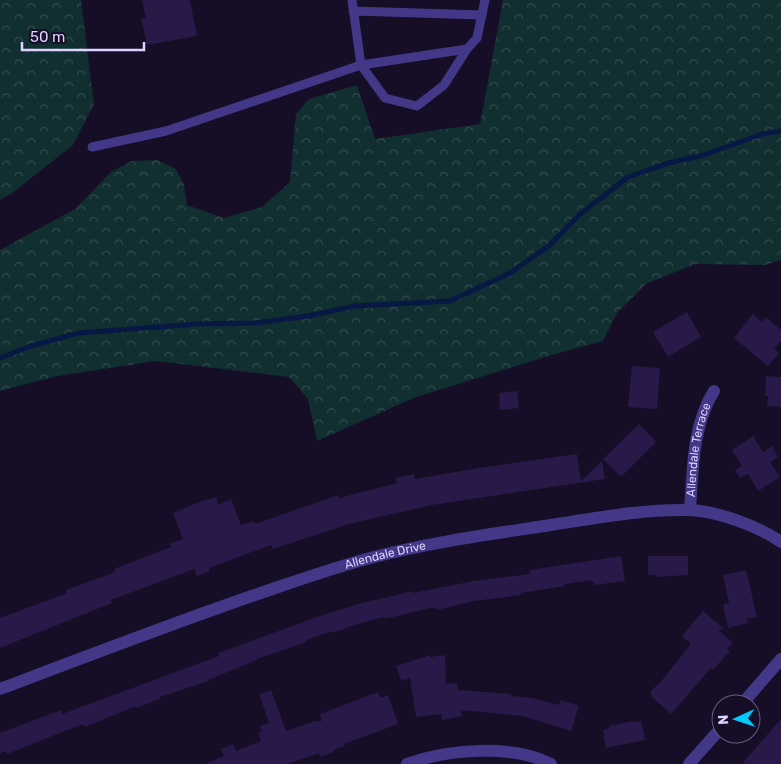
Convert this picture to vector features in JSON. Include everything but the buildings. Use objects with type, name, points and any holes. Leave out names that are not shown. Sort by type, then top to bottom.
[{"type":"street","name":"Allendale Terrace","points":[[690,510],[695,451],[700,421],[704,406],[714,391]]},
{"type":"street","name":"Allendale Drive","points":[[0,689],[171,624],[373,557],[505,532],[616,515],[690,510],[744,524],[781,542]]},
{"type":"street","points":[[751,694],[781,659]]},
{"type":"street","points":[[690,764],[711,740]]},
{"type":"street","points":[[407,764],[417,760],[454,754],[488,751],[516,753],[551,764]]},
{"type":"lane","points":[[352,0],[361,65],[385,98],[417,106],[444,86],[467,49],[477,38],[485,0]]},
{"type":"lane","points":[[353,11],[482,15]]},
{"type":"lane","points":[[92,147],[166,131],[361,65],[467,49]]},
{"type":"green space","points":[[0,0],[81,0],[94,104],[73,145],[11,194],[0,200]]},
{"type":"green space","points":[[503,0],[781,0],[781,260],[765,265],[695,264],[646,284],[617,313],[603,341],[416,397],[317,441],[308,399],[289,377],[156,361],[57,376],[0,391],[0,250],[75,209],[111,172],[132,161],[157,160],[176,169],[184,185],[187,205],[224,218],[262,207],[290,182],[296,114],[309,99],[357,85],[375,139],[480,124]]},
{"type":"waterway","points":[[0,358],[31,346],[79,333],[196,324],[256,323],[308,316],[355,306],[450,301],[510,273],[550,245],[579,215],[628,177],[669,163],[704,155],[762,134],[781,131]]}]
